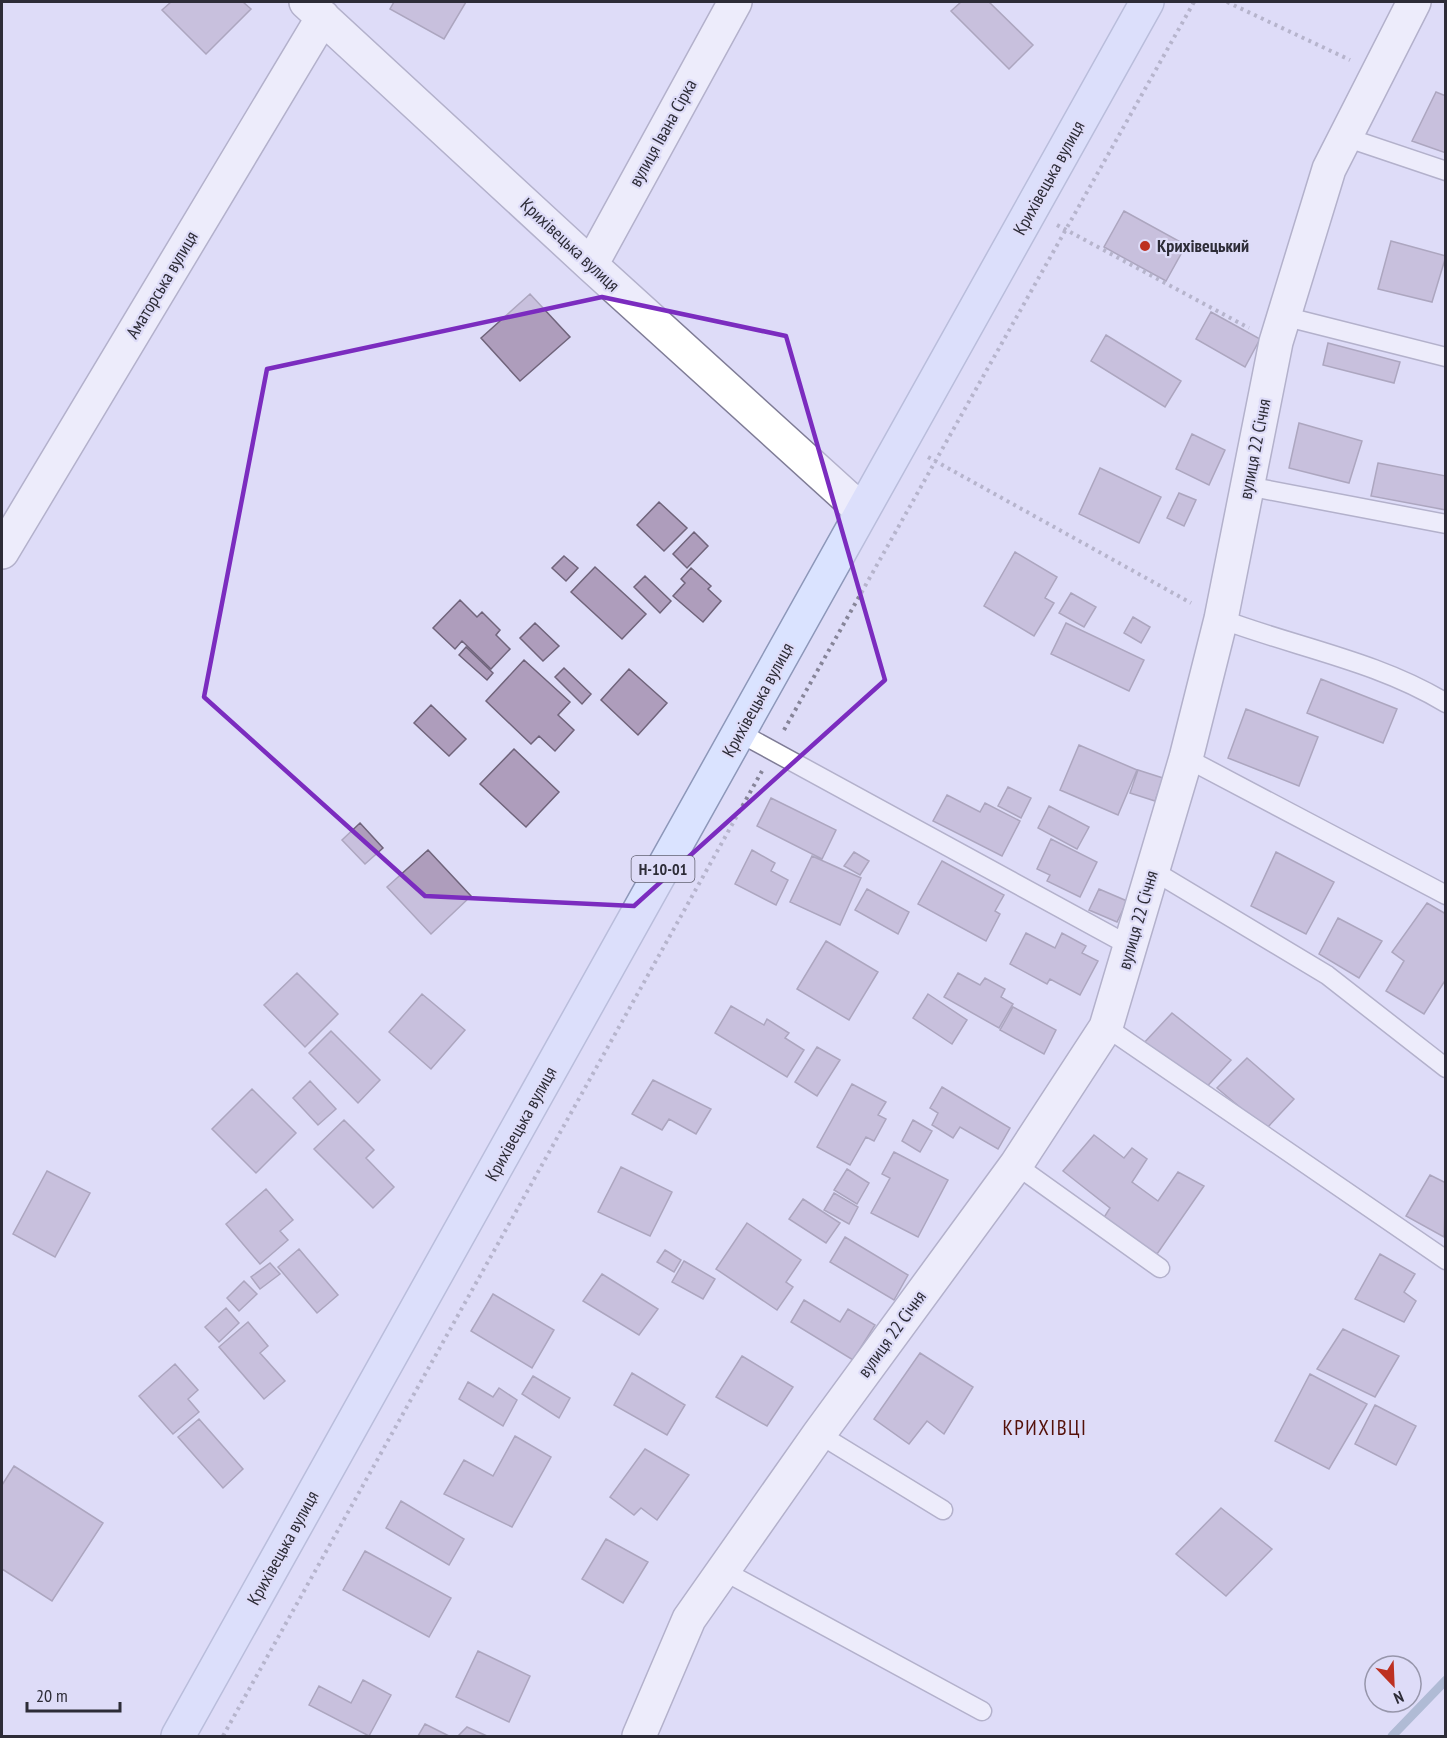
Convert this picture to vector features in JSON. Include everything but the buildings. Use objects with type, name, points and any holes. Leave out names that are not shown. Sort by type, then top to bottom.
[{"type":"main road","name":"Крихівецька вулиця","points":[[178,1737],[1147,2]]},
{"type":"street","name":"вулиця Івана Сірка","points":[[591,265],[735,2]]},
{"type":"street","name":"вулиця 22 Січня","points":[[639,1737],[688,1619],[819,1434],[1016,1165],[1106,1027],[1186,758],[1221,619],[1280,329],[1329,169],[1414,2]]},
{"type":"street","name":"Крихівецька вулиця","points":[[326,11],[591,265],[862,511]]},
{"type":"street","name":"Аматорська вулиця","points":[[2,552],[326,11]]},
{"type":"lane","points":[[1345,137],[1446,171]]},
{"type":"lane","points":[[1280,329],[1446,357]]},
{"type":"lane","points":[[1247,486],[1446,524]]},
{"type":"lane","points":[[1221,619],[1258,633],[1370,667],[1446,703]]},
{"type":"lane","points":[[740,733],[1130,945]]},
{"type":"lane","points":[[1186,758],[1446,895]]},
{"type":"lane","points":[[1152,870],[1327,975],[1446,1068]]},
{"type":"lane","points":[[1106,1027],[1446,1260]]},
{"type":"lane","points":[[1016,1165],[1160,1268]]},
{"type":"lane","points":[[819,1434],[943,1510]]},
{"type":"lane","points":[[722,1570],[982,1712]]},
{"type":"path","points":[[223,1737],[1194,2]]},
{"type":"path","points":[[1227,2],[1378,73]]},
{"type":"path","points":[[1030,211],[1067,231],[1280,329]]},
{"type":"path","points":[[902,442],[1221,619]]},
{"type":"highlighted area","points":[[602,297],[786,336],[885,680],[634,906],[425,896],[204,697],[267,369]]},
{"type":"waterway","points":[[1392,1736],[1446,1680]]},
{"type":"place","name":"Крихівецький","points":[[1145,246]]},
{"type":"district","name":"КРИХІВЦІ","points":[[1045,1428]]}]
